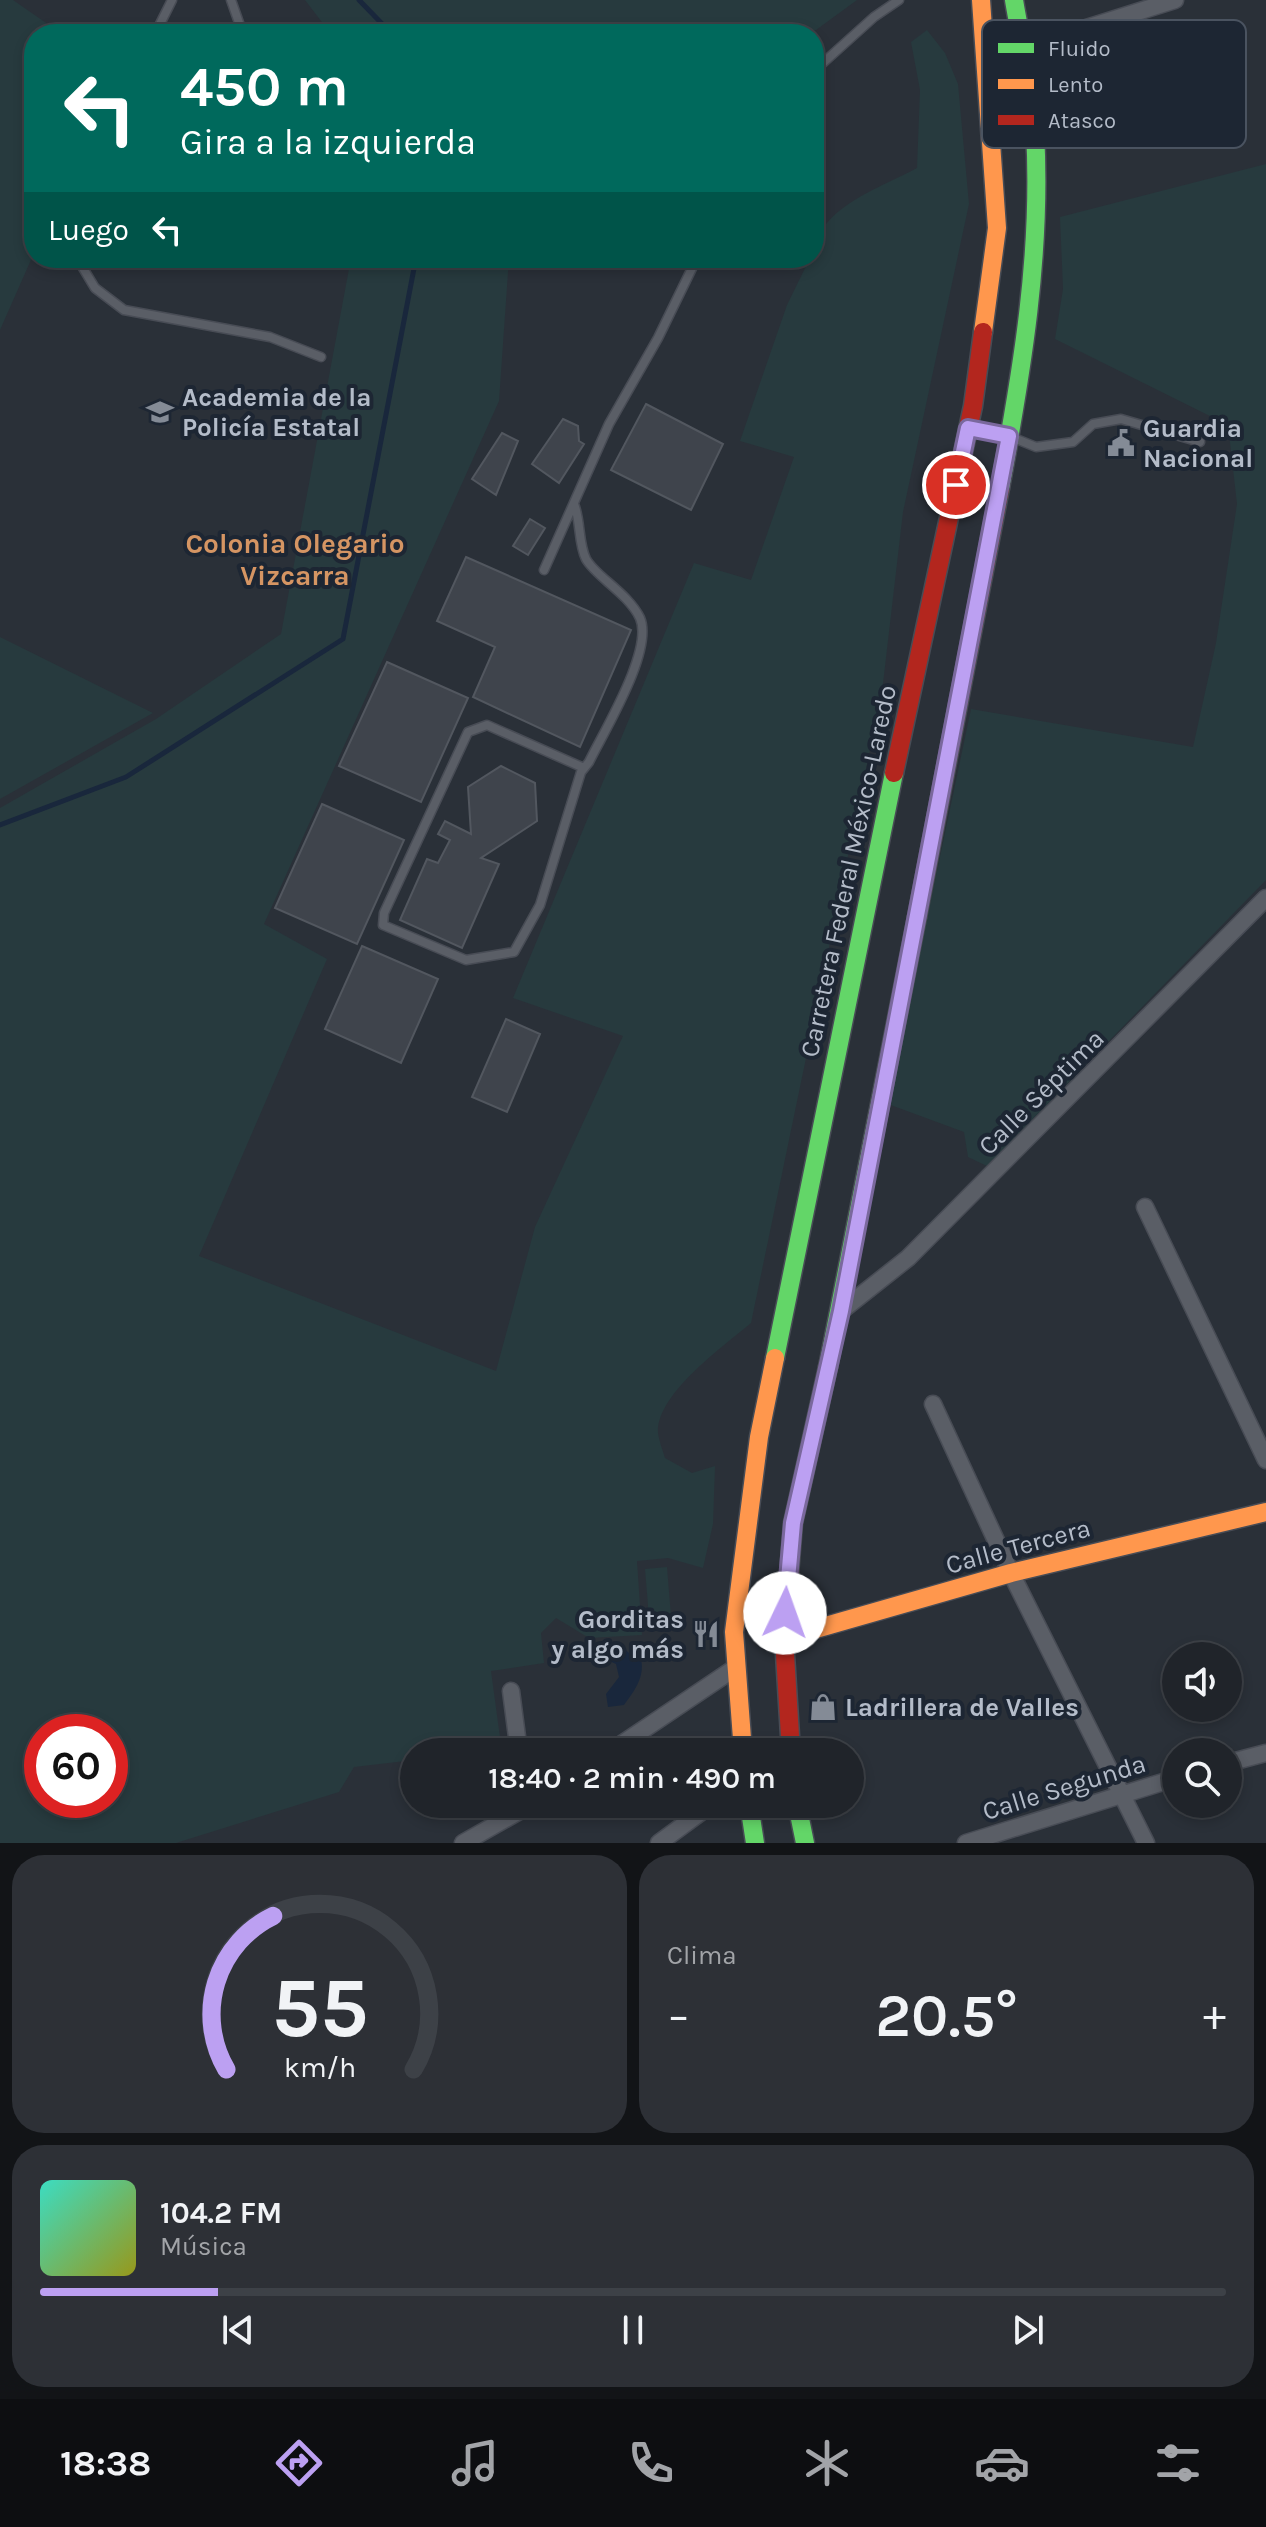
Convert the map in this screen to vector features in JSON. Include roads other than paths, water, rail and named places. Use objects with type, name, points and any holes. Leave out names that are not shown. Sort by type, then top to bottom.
[{"type":"main road","points":[[974,0],[982,26]]},
{"type":"main road","name":"Carretera Federal México-Laredo","points":[[981,0],[983,20]]},
{"type":"main road","points":[[1017,0],[1020,20]]},
{"type":"main road","name":"Carretera Federal México-Laredo","points":[[742,1738],[734,1632],[759,1437],[853,964],[968,428],[997,228],[992,148]]},
{"type":"main road","points":[[790,1738],[784,1638],[793,1523],[841,1311],[1009,436],[1030,305],[1037,220],[1035,148]]},
{"type":"main road","name":"Calle Tercera","points":[[784,1638],[1011,1573],[1266,1512]]},
{"type":"main road","points":[[751,1818],[755,1843]]},
{"type":"main road","points":[[800,1818],[805,1843]]},
{"type":"street","points":[[1112,20],[1175,0]]},
{"type":"street","name":"Calle Séptima","points":[[841,1311],[908,1258],[1266,898]]},
{"type":"street","points":[[1145,1207],[1266,1460]]},
{"type":"street","points":[[933,1404],[1011,1573],[1146,1843]]},
{"type":"street","points":[[631,1738],[735,1668]]},
{"type":"street","points":[[511,1691],[517,1738]]},
{"type":"street","points":[[1242,1759],[1266,1753]]},
{"type":"street","name":"Calle Segunda","points":[[966,1843],[1162,1782]]},
{"type":"street","points":[[463,1843],[506,1818]]},
{"type":"street","points":[[659,1843],[693,1818]]},
{"type":"lane","points":[[160,24],[172,0]]},
{"type":"lane","points":[[231,0],[239,24]]},
{"type":"lane","points":[[824,62],[874,17],[899,0]]},
{"type":"lane","points":[[83,268],[95,288],[124,310],[270,337],[321,357]]},
{"type":"lane","points":[[544,570],[609,424],[658,338],[692,268]]},
{"type":"lane","points":[[968,428],[1009,436],[1036,447],[1073,442],[1093,424],[1121,419],[1200,442]]},
{"type":"lane","points":[[574,504],[586,559],[625,598],[640,619],[643,638],[636,662],[584,768],[540,905],[514,952],[466,960],[383,925],[384,913],[468,732],[487,725],[584,768]]},
{"type":"water","points":[[617,1642],[629,1653],[637,1647],[642,1671],[638,1684],[624,1705],[608,1707],[606,1694],[619,1677],[616,1664],[603,1658],[601,1645]]},
{"type":"waterway","points":[[359,0],[382,24]]},
{"type":"waterway","points":[[0,825],[126,777],[343,639],[414,268]]},
{"type":"place","name":"Academia de la Policía Estatal","points":[[160,412]]},
{"type":"place","name":"Guardia Nacional","points":[[1121,443]]},
{"type":"place","name":"Gorditas y algo más","points":[[706,1634]]},
{"type":"place","name":"Ladrillera de Valles","points":[[823,1707]]},
{"type":"district","name":"Colonia Olegario Vizcarra","points":[[295,559]]}]
